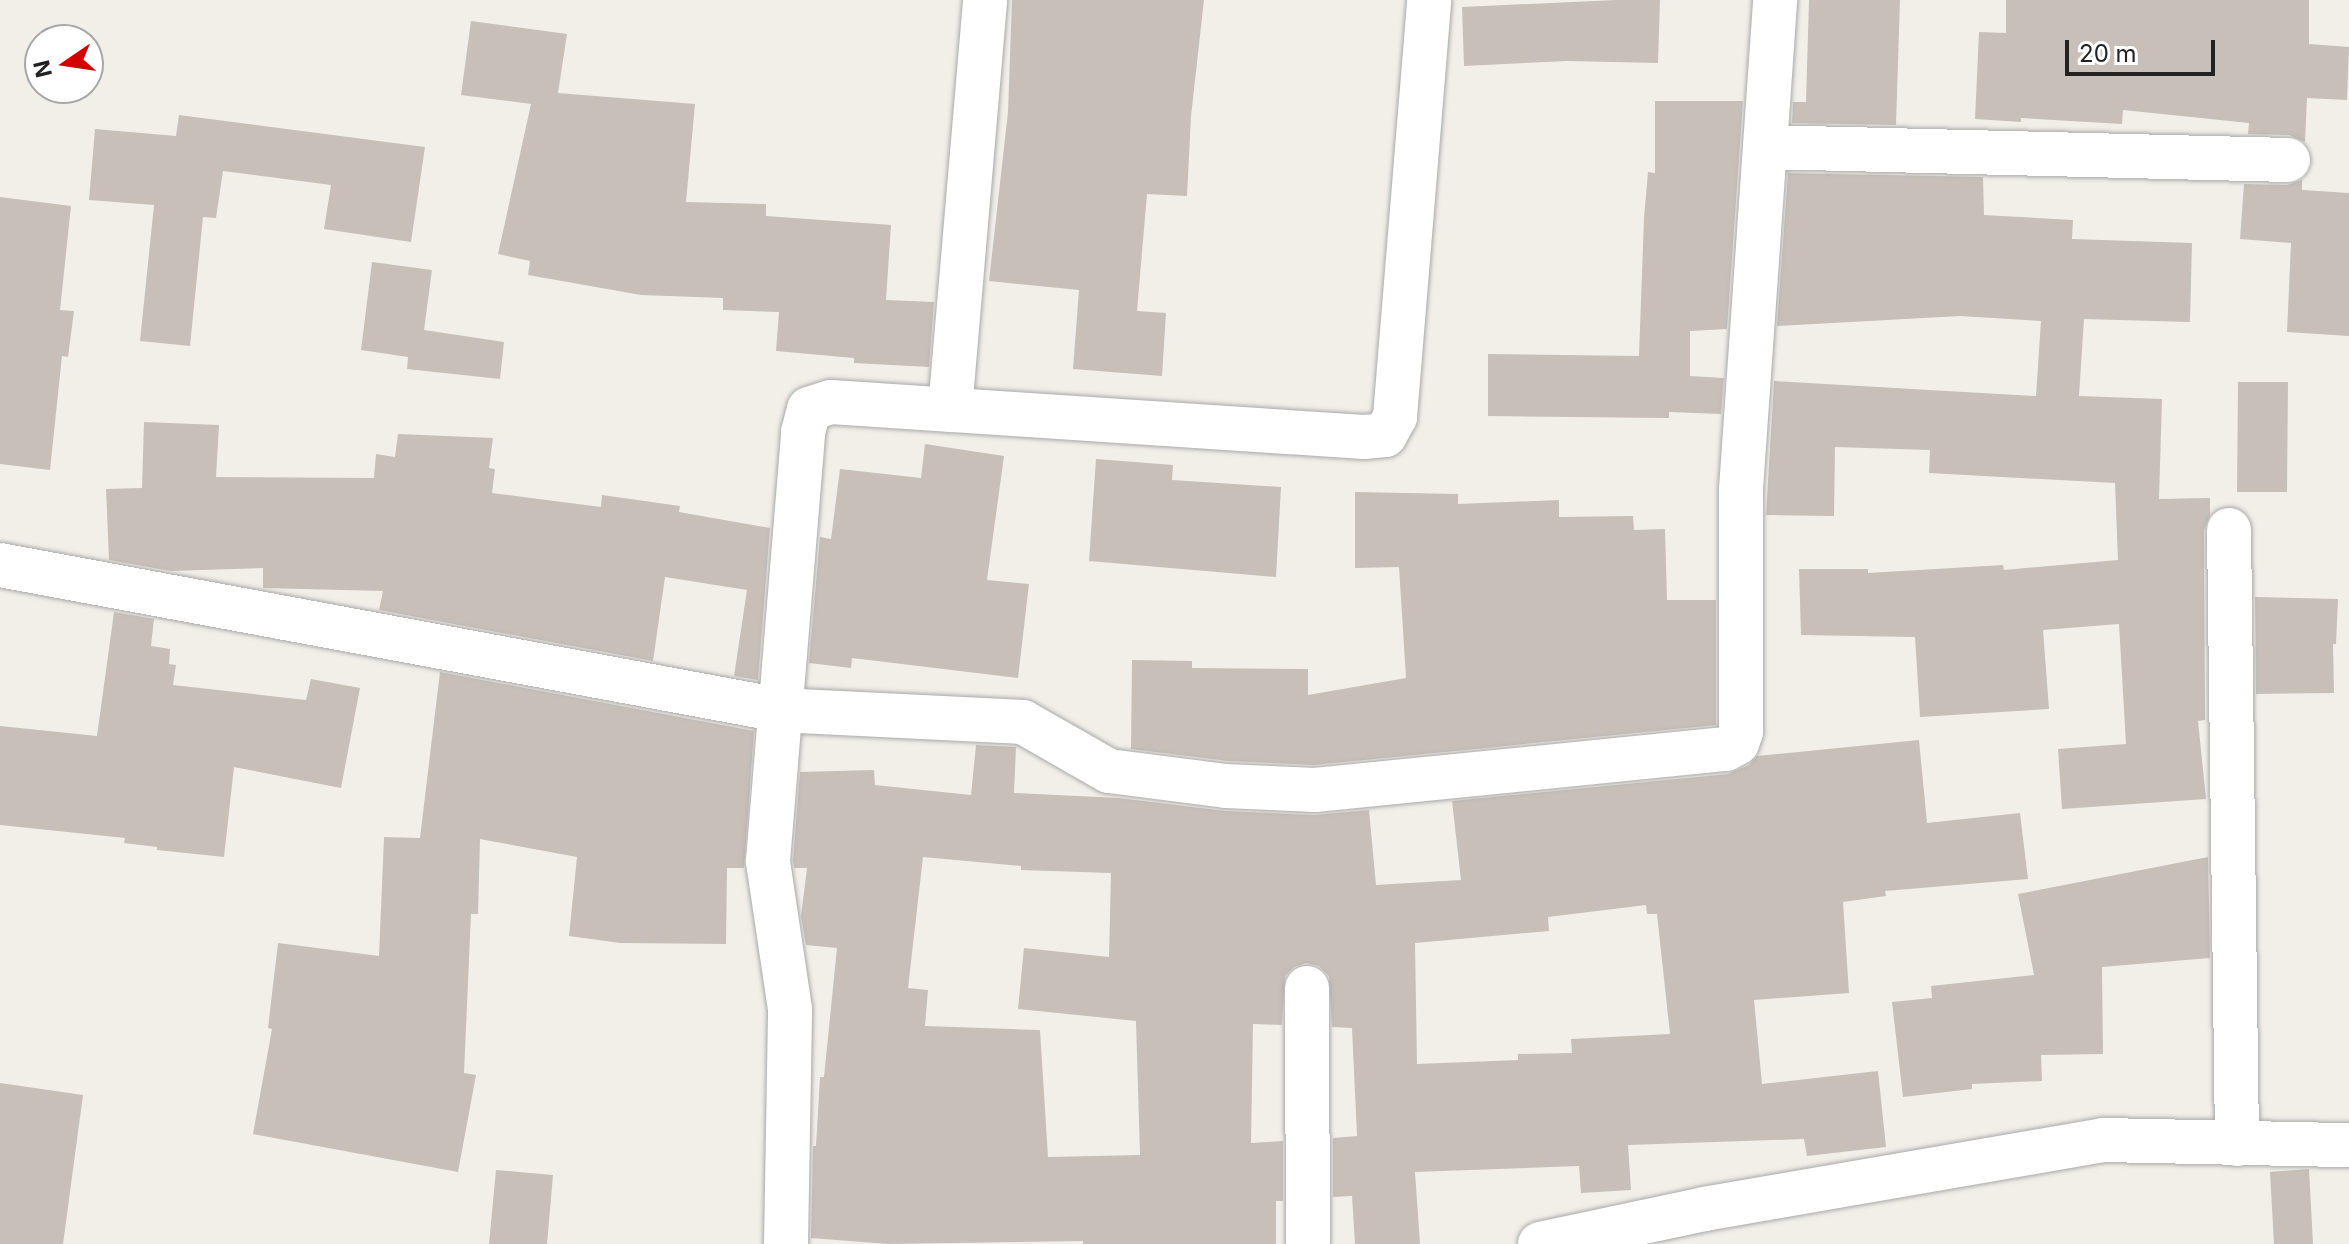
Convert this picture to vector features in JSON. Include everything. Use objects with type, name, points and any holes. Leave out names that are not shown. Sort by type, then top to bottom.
[{"type":"street","points":[[950,410],[985,0]]},
{"type":"street","points":[[786,1244],[790,1009],[768,861],[803,432],[809,409],[831,402],[1364,437],[1385,435],[1395,417],[1429,0]]},
{"type":"street","points":[[0,565],[780,710],[1023,722],[1109,771],[1226,786],[1315,790],[1726,749],[1737,743],[1741,732],[1741,489],[1775,0]]},
{"type":"street","points":[[1765,147],[2288,160]]},
{"type":"street","points":[[2229,530],[2237,1144]]},
{"type":"street","points":[[1307,988],[1308,1244]]},
{"type":"street","points":[[1540,1244],[1704,1209],[2103,1140],[2349,1145]]},
{"type":"building","points":[[1012,0],[1204,0],[1191,116],[1187,196],[1147,194],[1137,311],[1166,313],[1162,376],[1073,369],[1079,290],[989,281],[1008,112]]},
{"type":"building","points":[[1660,0],[1658,63],[1567,61],[1464,66],[1462,7]]},
{"type":"building","points":[[1809,0],[1900,0],[1896,125],[1792,123],[1793,102],[1806,102]]},
{"type":"building","points":[[2006,0],[2309,0],[2309,44],[2349,47],[2347,100],[2307,98],[2305,142],[2289,135],[2248,134],[2249,123],[2123,110],[2122,124],[2021,118],[2021,122],[1975,119],[1979,32],[2006,33]]},
{"type":"building","points":[[471,21],[567,34],[558,93],[695,104],[686,202],[766,204],[766,216],[891,225],[886,300],[934,302],[929,367],[854,363],[854,358],[776,351],[779,312],[723,310],[723,298],[641,295],[528,275],[530,261],[498,254],[531,104],[461,95]]},
{"type":"building","points":[[1655,101],[1743,101],[1727,329],[1690,331],[1690,376],[1724,378],[1721,414],[1669,412],[1669,418],[1488,416],[1488,354],[1639,356],[1648,172],[1655,173]]},
{"type":"building","points":[[179,115],[425,147],[411,242],[324,229],[331,185],[223,171],[216,218],[203,217],[190,346],[140,341],[154,205],[89,200],[95,129],[176,136]]},
{"type":"building","points":[[1788,173],[1983,177],[1984,215],[2073,220],[2072,239],[2192,243],[2190,322],[2084,319],[2079,396],[2162,399],[2159,499],[2210,498],[2210,515],[2204,530],[2205,720],[2198,721],[2206,799],[2062,809],[2058,749],[2126,744],[2119,624],[2043,630],[2049,709],[1920,717],[1915,637],[1801,635],[1799,569],[1868,569],[1868,573],[2003,565],[2004,570],[2118,560],[2115,483],[1929,473],[1930,450],[1835,447],[1834,516],[1766,515],[1774,381],[2036,396],[2041,321],[1960,316],[1777,326]]},
{"type":"building","points":[[2302,180],[2302,190],[2349,193],[2349,336],[2287,332],[2291,243],[2240,239],[2244,184],[2287,185]]},
{"type":"building","points":[[0,197],[71,206],[60,310],[74,311],[68,357],[62,356],[50,470],[0,464]]},
{"type":"building","points":[[372,262],[432,270],[424,330],[504,342],[500,379],[407,369],[408,357],[361,350]]},
{"type":"building","points":[[2238,382],[2288,382],[2287,492],[2237,492]]},
{"type":"building","points":[[144,422],[219,425],[216,477],[374,478],[376,454],[395,457],[398,434],[493,438],[489,468],[495,469],[492,493],[601,507],[602,495],[680,506],[679,512],[770,528],[758,680],[734,676],[747,590],[665,577],[653,661],[379,610],[383,591],[263,588],[263,568],[171,571],[109,560],[106,489],[142,488]]},
{"type":"building","points":[[925,444],[1004,456],[987,580],[1029,584],[1018,678],[852,658],[851,668],[809,663],[820,537],[831,539],[840,469],[921,478]]},
{"type":"building","points":[[1096,459],[1173,465],[1172,480],[1281,487],[1276,577],[1089,561]]},
{"type":"building","points":[[1355,492],[1458,494],[1458,504],[1559,500],[1559,517],[1633,516],[1634,530],[1665,529],[1667,600],[1716,600],[1716,725],[1314,765],[1228,761],[1131,749],[1132,660],[1192,661],[1192,668],[1308,669],[1308,695],[1406,678],[1399,567],[1355,568]]},
{"type":"building","points":[[2255,597],[2338,599],[2336,644],[2333,644],[2334,693],[2256,694]]},
{"type":"building","points":[[114,612],[154,619],[151,646],[170,649],[169,664],[176,665],[173,685],[306,700],[311,679],[360,688],[341,788],[234,767],[224,857],[157,850],[157,847],[124,843],[125,838],[0,825],[0,726],[97,736]]},
{"type":"building","points":[[440,672],[754,731],[744,868],[727,868],[726,944],[620,943],[569,936],[577,857],[480,839],[478,914],[471,914],[464,1073],[476,1075],[458,1172],[253,1134],[272,1029],[268,1028],[278,943],[379,956],[384,837],[420,838]]},
{"type":"building","points":[[1919,740],[1927,823],[2020,813],[2028,879],[1885,891],[1886,896],[1843,902],[1849,993],[1754,1000],[1762,1084],[1878,1071],[1886,1147],[1807,1156],[1804,1139],[1628,1145],[1631,1190],[1581,1193],[1579,1166],[1415,1172],[1420,1244],[1355,1244],[1352,1196],[1333,1197],[1333,1138],[1357,1136],[1352,1028],[1332,1027],[1329,976],[1319,966],[1306,963],[1294,967],[1285,976],[1282,1025],[1253,1024],[1251,1143],[1283,1141],[1283,1201],[1276,1201],[1276,1244],[1083,1244],[1083,1241],[888,1244],[811,1238],[813,1146],[816,1146],[820,1077],[824,1077],[837,948],[806,945],[801,916],[807,868],[794,868],[793,860],[800,772],[874,770],[875,785],[971,795],[976,745],[1016,747],[1014,793],[1119,798],[1225,811],[1314,815],[1369,810],[1376,885],[1461,880],[1452,801],[1728,774],[1749,765],[1757,756]],"holes":[[[923,857],[1021,866],[1021,870],[1111,873],[1109,957],[1024,948],[1018,1009],[1136,1021],[1140,1155],[1048,1157],[1040,1030],[925,1026],[928,990],[908,988]],[[1646,905],[1647,914],[1657,914],[1670,1034],[1571,1039],[1572,1053],[1518,1054],[1518,1060],[1417,1064],[1415,943],[1549,931],[1548,917]]]},
{"type":"building","points":[[2208,857],[2210,958],[2102,967],[2103,1054],[2041,1055],[2042,1081],[1972,1084],[1972,1089],[1903,1097],[1892,1002],[1932,998],[1931,986],[2034,975],[2018,894]]},
{"type":"building","points":[[0,1083],[83,1095],[63,1244],[0,1244]]},
{"type":"building","points":[[2309,1169],[2313,1244],[2274,1244],[2270,1172]]},
{"type":"building","points":[[496,1170],[553,1175],[547,1244],[489,1244]]}]
